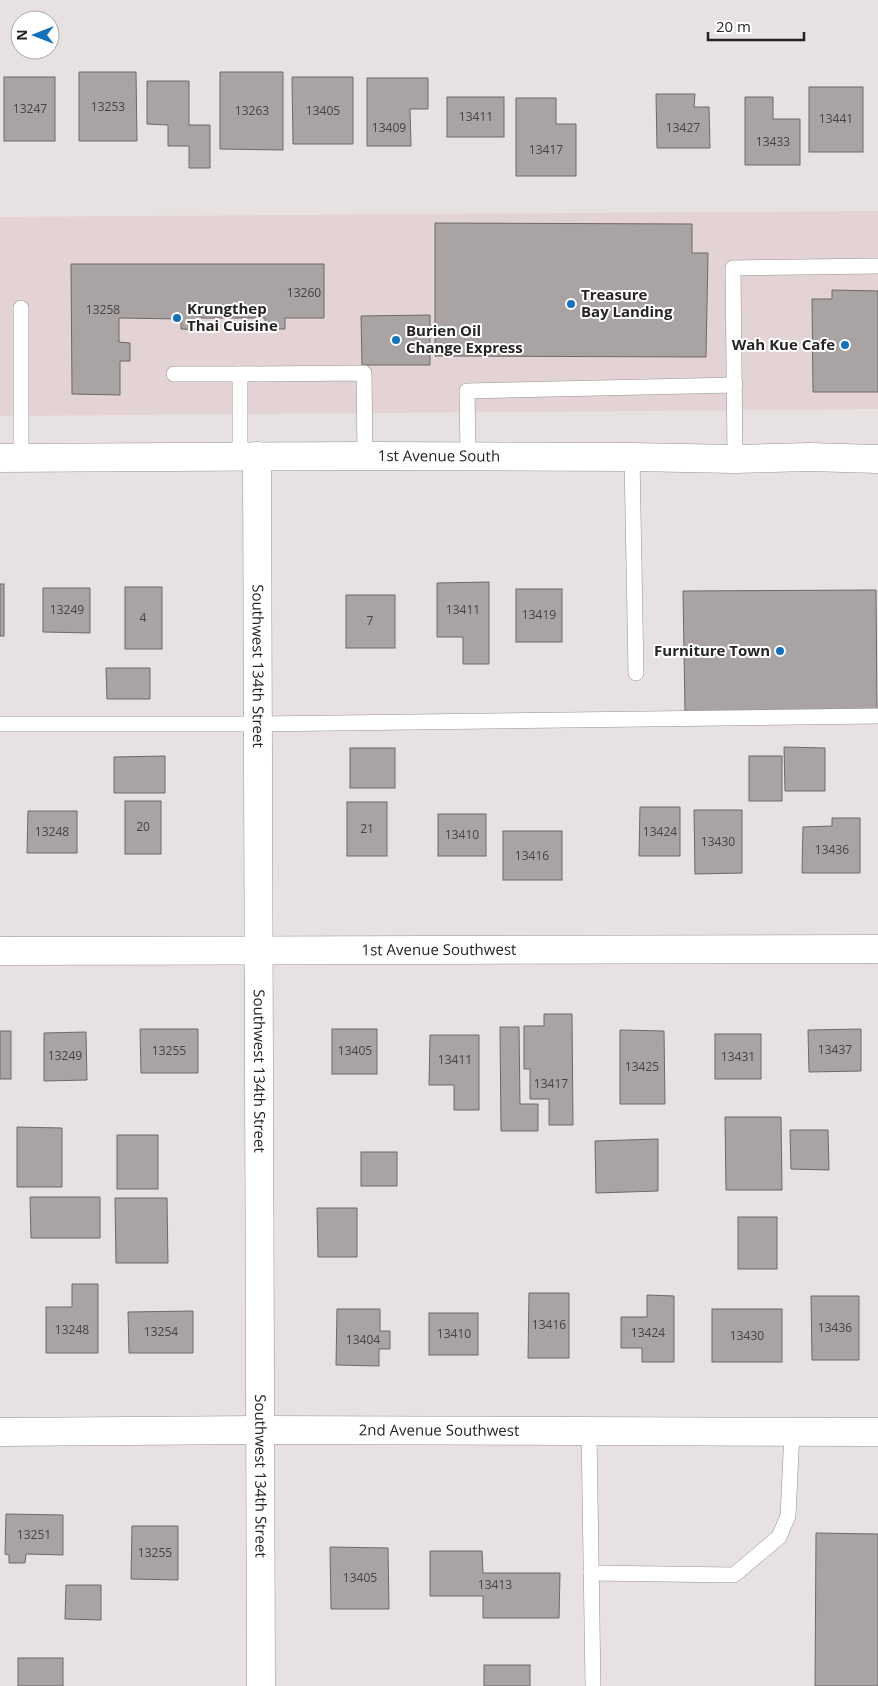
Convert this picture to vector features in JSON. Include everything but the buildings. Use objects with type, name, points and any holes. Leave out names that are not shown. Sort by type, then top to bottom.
[{"type":"street","name":"Southwest 134th Street","points":[[248,456],[258,724],[261,1686]]},
{"type":"street","name":"1st Avenue South","points":[[11,458],[468,456],[878,459]]},
{"type":"street","name":"1st Avenue Southwest","points":[[0,951],[878,949]]},
{"type":"street","name":"2nd Avenue Southwest","points":[[0,1432],[259,1430],[878,1432]]},
{"type":"lane","points":[[735,459],[733,268],[878,266]]},
{"type":"lane","points":[[11,458],[21,308]]},
{"type":"lane","points":[[174,374],[364,373],[365,456]]},
{"type":"lane","points":[[240,374],[248,456]]},
{"type":"lane","points":[[468,456],[467,391],[735,385]]},
{"type":"lane","points":[[632,457],[636,673]]},
{"type":"lane","points":[[0,724],[258,724],[878,716]]},
{"type":"lane","points":[[589,1431],[593,1686]]},
{"type":"lane","points":[[591,1573],[734,1575],[780,1538],[788,1516],[792,1432]]},
{"type":"shaded area","points":[[878,211],[878,409],[0,416],[0,217]]},
{"type":"place","name":"Treasure Bay Landing","points":[[571,304]]},
{"type":"place","name":"Krungthep Thai Cuisine","points":[[177,318]]},
{"type":"place","name":"Burien Oil Change Express","points":[[396,340]]},
{"type":"place","name":"Wah Kue Cafe","points":[[845,345]]},
{"type":"place","name":"Furniture Town","points":[[780,651]]}]
